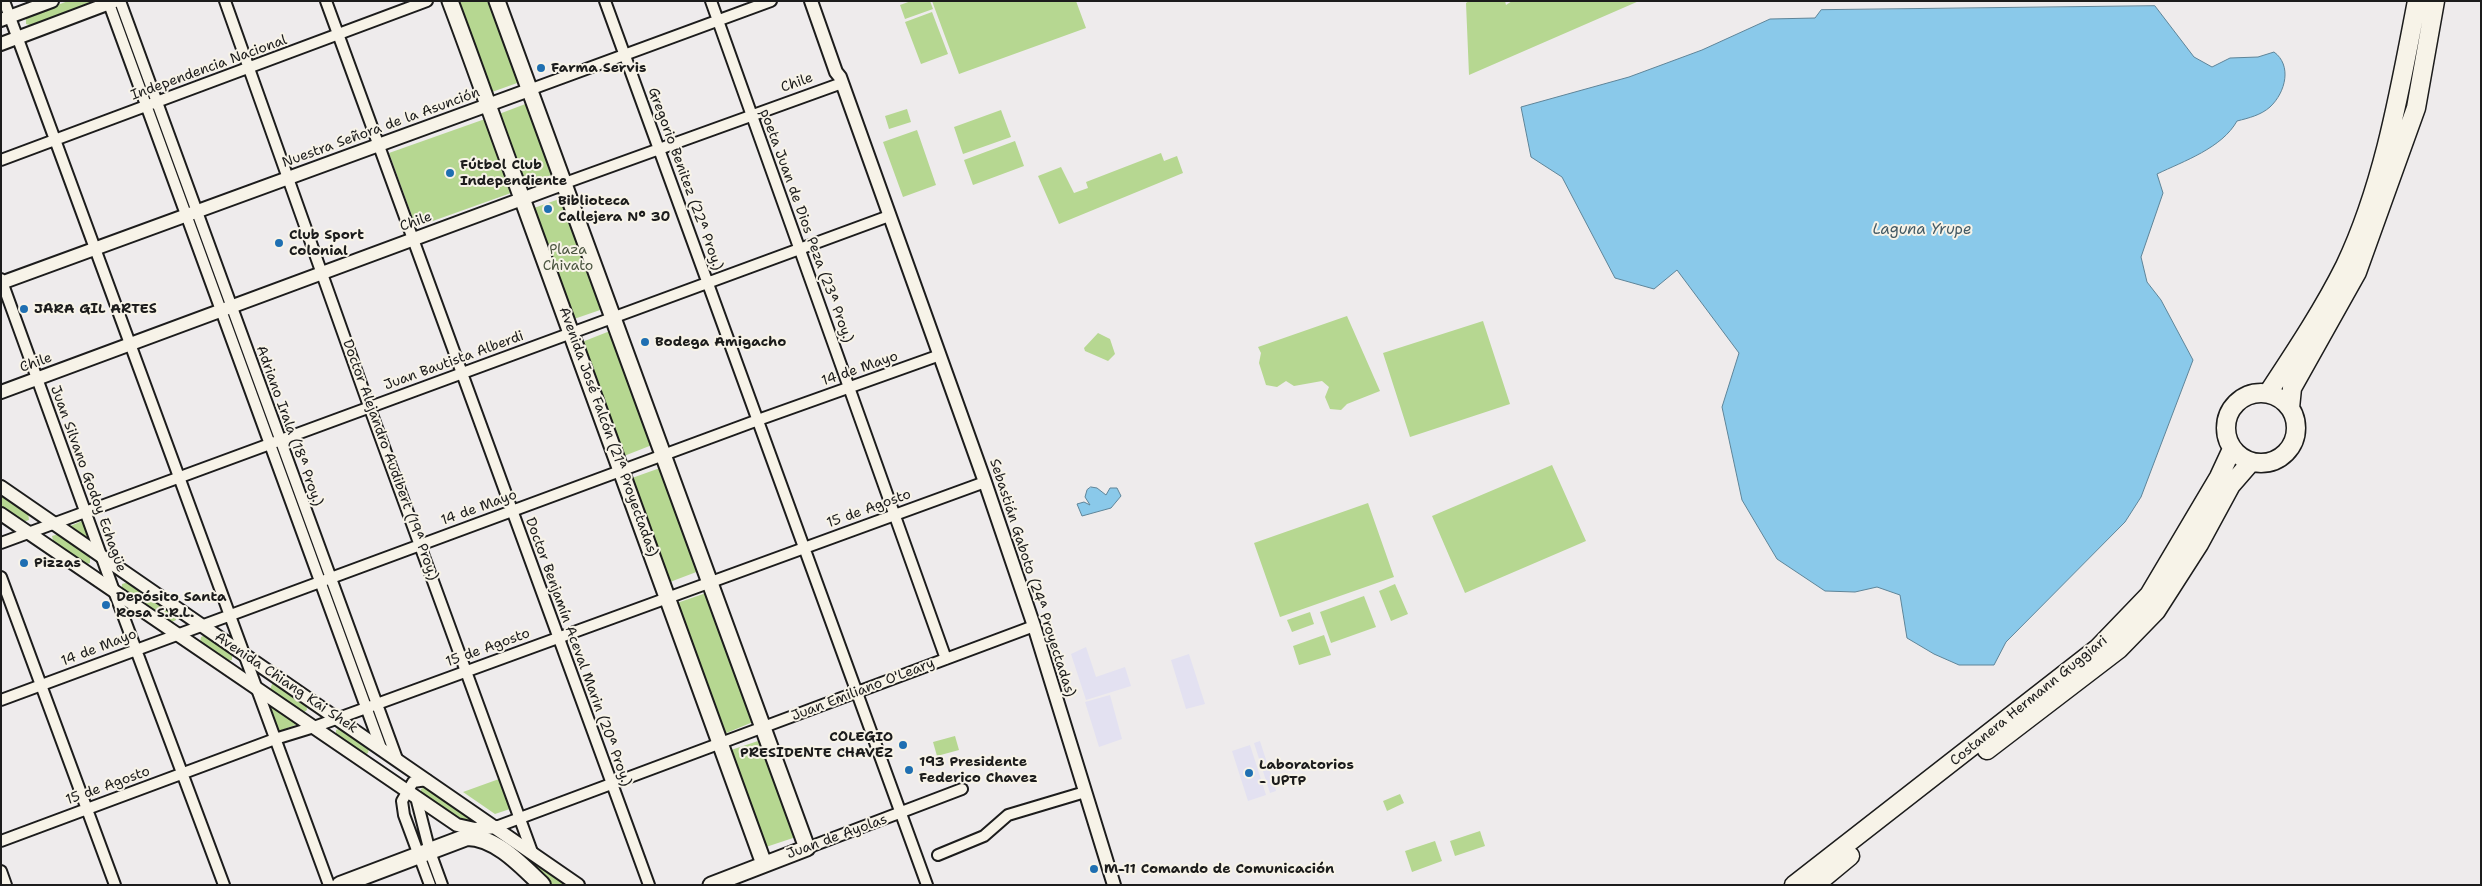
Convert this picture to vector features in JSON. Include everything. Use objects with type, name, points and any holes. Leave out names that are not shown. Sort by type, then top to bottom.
[{"type":"highway","points":[[2268,393],[2306,336],[2345,265],[2367,209],[2397,105],[2417,1]]},
{"type":"highway","points":[[2290,408],[2280,399],[2268,393],[2245,397],[2235,404],[2229,414],[2226,432],[2232,449],[2241,458],[2251,462],[2273,462],[2290,449],[2296,428],[2290,408],[2292,388],[2357,272],[2416,108],[2435,1]]},
{"type":"highway","name":"Costanera Hermann Guggiari","points":[[1794,885],[2098,648],[2149,595],[2219,477],[2232,449]]},
{"type":"highway","name":"Costanera Hermann Guggiari","points":[[1815,885],[2119,649],[2156,611],[2199,544],[2231,485],[2251,462]]},
{"type":"main road","name":"Avenida José Falcón (21ª Proyectadas)","points":[[450,1],[490,104],[522,199],[572,332],[764,864]]},
{"type":"main road","points":[[497,1],[807,848]]},
{"type":"main road","points":[[340,885],[467,837],[475,837],[493,844],[539,882]]},
{"type":"main road","name":"Juan de Ayolas","points":[[711,885],[807,848]]},
{"type":"street","points":[[4,1],[5,19],[18,38],[329,885]]},
{"type":"street","points":[[5,19],[52,1]]},
{"type":"street","name":"Doctor Alejandro Audibert (19ª Proy.)","points":[[225,1],[369,406],[532,852]]},
{"type":"street","name":"Doctor Benjamín Aceval Marin (20ª Proy.)","points":[[326,1],[649,885]]},
{"type":"street","name":"Independencia Nacional","points":[[1,160],[427,1]]},
{"type":"street","name":"Gregorio Benitez (22ª Proy.)","points":[[605,1],[626,54],[927,885]]},
{"type":"street","name":"poeta Juan de Dios Peza (23ª Proy.)","points":[[711,1],[946,659]]},
{"type":"street","name":"Nuestra Señora de la Asunción","points":[[2,282],[771,1]]},
{"type":"street","points":[[810,1],[836,72],[841,80],[889,216]]},
{"type":"street","points":[[818,1],[842,70],[841,80]]},
{"type":"street","points":[[1,44],[113,2]]},
{"type":"street","name":"Adriano Irala (18ª Proy.)","points":[[113,2],[371,706],[397,759]]},
{"type":"street","name":"Chile","points":[[1,392],[565,183],[752,116],[841,80]]},
{"type":"street","name":"Juan Bautista Alberdi","points":[[1,543],[461,372],[889,216]]},
{"type":"street","name":"Sebastián Gaboto (24ª Proyectadas)","points":[[889,216],[915,284],[1034,626],[1114,885]]},
{"type":"street","name":"Juan Silvano Godoy Echagüe","points":[[2,282],[114,591],[224,885]]},
{"type":"street","name":"14 de Mayo","points":[[1,700],[758,420],[940,356]]},
{"type":"street","name":"15 de Agosto","points":[[1,841],[275,739],[314,727],[985,482]]},
{"type":"street","name":"Avenida Chiang Kai Shek","points":[[1,487],[578,885]]},
{"type":"street","name":"Avenida Chiang Kai Shek","points":[[1,514],[457,826],[475,829],[496,827]]},
{"type":"street","points":[[1,577],[115,885]]},
{"type":"street","name":"Juan Emiliano O'Leary","points":[[496,827],[1034,626]]},
{"type":"street","name":"Adriano Irala (18ª Proy.)","points":[[371,706],[381,748]]},
{"type":"street","points":[[427,780],[417,780],[411,794],[402,805],[442,885]]},
{"type":"street","name":"Juan de Ayolas","points":[[807,848],[901,814],[962,789]]},
{"type":"street","points":[[938,855],[984,836],[1008,816],[1086,792]]},
{"type":"street","points":[[411,794],[430,885]]},
{"type":"street","points":[[1,871],[6,885]]},
{"type":"shaded area","points":[[1086,647],[1096,677],[1125,667],[1131,686],[1086,700],[1071,654]]},
{"type":"shaded area","points":[[1189,654],[1205,704],[1186,709],[1171,660]]},
{"type":"shaded area","points":[[1110,695],[1122,739],[1099,747],[1085,702]]},
{"type":"shaded area","points":[[1260,741],[1276,791],[1270,793],[1254,743]]},
{"type":"shaded area","name":"Laboratorios - UPTP","points":[[1250,745],[1266,795],[1248,801],[1232,751]]},
{"type":"green space","points":[[68,1],[98,1],[33,26],[26,24],[26,18],[29,16]]},
{"type":"green space","points":[[462,1],[490,1],[520,82],[492,92],[458,3]]},
{"type":"green space","points":[[911,1],[930,1],[933,9],[905,19],[900,5]]},
{"type":"green space","points":[[932,1],[1076,1],[1086,28],[959,74]]},
{"type":"green space","points":[[1469,1],[1505,1],[1506,5],[1512,1],[1639,1],[1469,75],[1466,3]]},
{"type":"green space","points":[[932,12],[948,54],[921,64],[905,22]]},
{"type":"green space","points":[[528,103],[554,174],[525,185],[499,114]]},
{"type":"green space","points":[[907,109],[911,122],[889,129],[885,116]]},
{"type":"green space","points":[[1001,110],[1011,137],[963,154],[954,127]]},
{"type":"green space","name":"Fútbol Club Independiente","points":[[485,119],[511,193],[416,227],[389,153]]},
{"type":"green space","points":[[917,130],[936,185],[903,197],[883,142]]},
{"type":"green space","points":[[1015,141],[1024,166],[973,185],[964,160]]},
{"type":"green space","points":[[1161,153],[1164,161],[1177,156],[1183,173],[1059,224],[1038,176],[1061,167],[1074,193],[1088,188],[1086,182]]},
{"type":"green space","name":"Plaza Chivato","points":[[562,198],[603,309],[574,319],[534,208]]},
{"type":"green space","points":[[1347,316],[1380,391],[1347,404],[1341,410],[1330,409],[1325,397],[1329,387],[1322,381],[1294,386],[1286,381],[1277,387],[1266,385],[1259,363],[1261,353],[1258,347]]},
{"type":"green space","points":[[1483,321],[1510,404],[1410,437],[1383,353]]},
{"type":"green space","points":[[610,331],[652,445],[624,456],[582,342]]},
{"type":"green space","points":[[1098,333],[1110,339],[1115,354],[1108,361],[1085,351],[1084,348]]},
{"type":"green space","points":[[279,448],[322,568],[322,569],[276,449]]},
{"type":"green space","points":[[1552,465],[1586,541],[1465,593],[1432,516]]},
{"type":"green space","points":[[660,468],[699,571],[670,582],[632,478]]},
{"type":"green space","points":[[1,495],[28,513],[29,520],[23,522],[1,508]]},
{"type":"green space","points":[[1368,503],[1394,577],[1280,617],[1254,543]]},
{"type":"green space","points":[[83,522],[90,542],[68,527]]},
{"type":"green space","points":[[59,534],[90,556],[90,563],[85,565],[54,544],[52,536]]},
{"type":"green space","points":[[129,582],[175,614],[176,620],[170,623],[122,589],[122,584]]},
{"type":"green space","points":[[1395,584],[1408,614],[1391,621],[1379,591]]},
{"type":"green space","points":[[706,593],[753,722],[724,734],[677,603]]},
{"type":"green space","points":[[1364,596],[1376,627],[1331,643],[1320,612]]},
{"type":"green space","points":[[1310,612],[1314,624],[1292,632],[1287,620]]},
{"type":"green space","points":[[205,635],[232,653],[232,660],[226,661],[200,643],[201,637]]},
{"type":"green space","points":[[1324,635],[1331,655],[1299,665],[1293,646]]},
{"type":"green space","points":[[275,683],[306,703],[307,710],[303,713],[270,690],[272,684]]},
{"type":"green space","points":[[267,703],[298,723],[298,724],[277,732]]},
{"type":"green space","points":[[341,728],[369,748],[368,753],[365,755],[336,737],[336,730]]},
{"type":"green space","points":[[955,736],[959,750],[937,756],[933,742]]},
{"type":"green space","points":[[761,740],[796,837],[766,847],[731,750]]},
{"type":"green space","points":[[499,779],[510,809],[495,814],[463,792]]},
{"type":"green space","points":[[427,786],[470,817],[469,821],[465,824],[421,794],[421,789]]},
{"type":"green space","points":[[1400,794],[1404,803],[1387,811],[1383,801]]},
{"type":"green space","points":[[1480,831],[1485,846],[1455,856],[1450,841]]},
{"type":"green space","points":[[496,836],[569,885],[551,885],[490,840]]},
{"type":"green space","points":[[1435,841],[1442,861],[1412,872],[1405,851]]},
{"type":"water","name":"Laguna Yrupe","points":[[2155,6],[2194,57],[2212,67],[2230,58],[2258,57],[2274,52],[2280,57],[2285,71],[2283,86],[2276,101],[2266,110],[2255,116],[2237,121],[2222,139],[2202,153],[2157,174],[2163,193],[2141,257],[2147,282],[2161,300],[2193,360],[2141,497],[2125,522],[2006,642],[1994,665],[1959,665],[1934,654],[1907,638],[1900,595],[1877,587],[1855,592],[1825,591],[1777,559],[1742,500],[1722,407],[1739,353],[1677,270],[1654,289],[1615,278],[1562,177],[1531,157],[1521,107],[1629,77],[1702,50],[1770,19],[1815,18],[1821,10]]},
{"type":"water","points":[[1091,487],[1097,488],[1106,495],[1110,488],[1117,488],[1121,496],[1111,508],[1082,516],[1077,504],[1084,502],[1090,505],[1085,497],[1087,490]]},
{"type":"place","name":"Farma Servis","points":[[541,68]]},
{"type":"place","name":"Fútbol Club Independiente","points":[[450,173]]},
{"type":"place","name":"Biblioteca Callejera Nº 30","points":[[548,209]]},
{"type":"place","name":"Club Sport Colonial","points":[[279,243]]},
{"type":"place","name":"JARA GIL ARTES","points":[[24,309]]},
{"type":"place","name":"Bodega Amigacho","points":[[645,342]]},
{"type":"place","name":"Pizzas","points":[[24,563]]},
{"type":"place","name":"Depósito Santa Rosa S.R.L.","points":[[106,605]]},
{"type":"place","name":"COLEGIO PRESIDENTE CHAVEZ","points":[[903,745]]},
{"type":"place","name":"193 Presidente Federico Chavez","points":[[909,770]]},
{"type":"place","name":"Laboratorios - UPTP","points":[[1249,773]]},
{"type":"place","name":"M-11 Comando de Comunicación","points":[[1094,869]]}]
